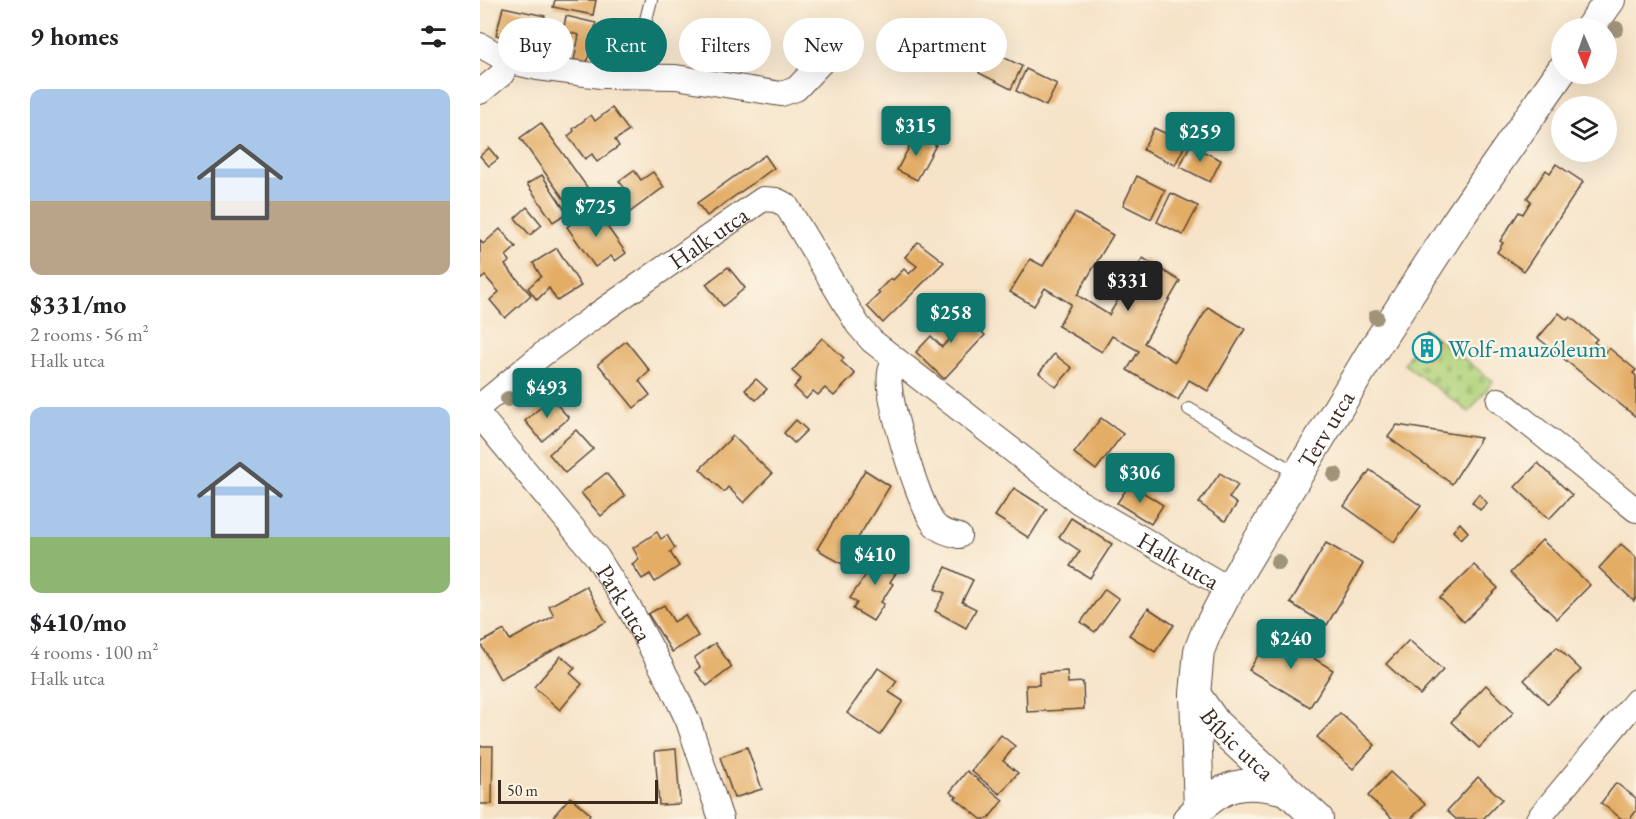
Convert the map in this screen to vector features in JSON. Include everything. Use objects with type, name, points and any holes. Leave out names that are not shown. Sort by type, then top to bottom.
[{"type":"street","points":[[1597,18],[1610,0]]},
{"type":"street","points":[[480,45],[498,55]]},
{"type":"street","points":[[480,92],[503,72]]},
{"type":"street","points":[[573,72],[632,78],[676,78],[781,94],[796,89],[812,72]]},
{"type":"street","name":"Terv utca","points":[[1193,814],[1195,694],[1199,651],[1206,633],[1229,589],[1370,355],[1457,221],[1552,84]]},
{"type":"street","name":"Halk utca","points":[[480,406],[543,354],[763,199],[776,200],[786,205],[858,325],[872,341],[1079,502],[1229,589]]},
{"type":"street","points":[[895,360],[890,373],[890,390],[910,469],[933,523],[942,531],[958,536]]},
{"type":"street","points":[[1499,400],[1636,510]]},
{"type":"street","name":"Park utca","points":[[480,416],[597,557],[631,611],[688,722],[721,819]]},
{"type":"street","name":"Bíbic utca","points":[[1195,694],[1216,724],[1318,819]]},
{"type":"street","points":[[1538,819],[1636,701]]},
{"type":"street","name":"Bíbic utca","points":[[1193,814],[1220,792],[1233,786],[1264,784],[1286,790]]},
{"type":"lane","points":[[632,78],[651,0]]},
{"type":"lane","points":[[1189,409],[1298,475]]},
{"type":"green space","points":[[1425,329],[1493,381],[1469,412],[1404,364]]},
{"type":"building","points":[[555,0],[596,0],[593,15],[553,7]]},
{"type":"building","points":[[503,7],[545,16],[545,18],[500,18]]},
{"type":"building","points":[[566,16],[585,20],[585,62],[574,60],[579,35],[573,34],[573,18],[566,18]]},
{"type":"building","points":[[1007,59],[1022,66],[1011,89],[979,73],[1007,72]]},
{"type":"building","points":[[1026,69],[1057,84],[1046,106],[1016,91]]},
{"type":"building","points":[[612,108],[629,131],[615,140],[619,146],[597,162],[592,154],[585,159],[568,136],[591,115],[595,121]]},
{"type":"building","points":[[541,123],[587,187],[566,202],[520,138]]},
{"type":"building","points":[[1154,128],[1186,143],[1175,165],[1143,150]]},
{"type":"building","points":[[916,134],[936,145],[917,180],[897,170]]},
{"type":"building","points":[[1190,145],[1221,160],[1210,182],[1180,167]]},
{"type":"building","points":[[489,148],[498,159],[489,166],[480,156]]},
{"type":"building","points":[[765,155],[774,168],[707,216],[697,203]]},
{"type":"building","points":[[1556,164],[1583,182],[1524,271],[1497,252],[1503,243],[1500,241],[1519,212],[1523,214],[1531,201],[1527,198],[1546,170],[1550,173]]},
{"type":"building","points":[[634,170],[641,180],[653,172],[664,187],[626,215],[615,200],[627,191],[619,181]]},
{"type":"building","points":[[542,175],[567,213],[553,222],[527,184]]},
{"type":"building","points":[[1137,176],[1165,190],[1151,219],[1123,205]]},
{"type":"building","points":[[1171,193],[1198,206],[1183,235],[1157,222]]},
{"type":"building","points":[[527,207],[542,225],[530,235],[515,218]]},
{"type":"building","points":[[594,208],[626,253],[615,261],[611,256],[595,267],[567,227]]},
{"type":"building","points":[[1075,213],[1113,235],[1077,295],[1109,315],[1143,258],[1180,281],[1144,343],[1175,362],[1208,307],[1245,329],[1208,391],[1189,380],[1178,400],[1127,370],[1139,351],[1112,336],[1102,352],[1058,326],[1071,304],[1045,288],[1034,306],[1010,292],[1030,259],[1043,266]]},
{"type":"building","points":[[500,229],[516,247],[506,256],[510,261],[505,265],[531,295],[505,318],[490,300],[499,292],[485,276],[480,280],[480,240],[483,244]]},
{"type":"building","points":[[918,242],[944,262],[883,323],[867,306],[891,278],[893,280],[904,269],[909,274],[917,266],[905,257]]},
{"type":"building","points":[[557,248],[581,286],[557,301],[549,288],[537,300],[528,288],[541,276],[533,263]]},
{"type":"building","points":[[728,267],[745,288],[723,306],[706,284]]},
{"type":"building","points":[[958,309],[985,335],[944,379],[916,352],[931,336],[942,347],[951,338],[940,327]]},
{"type":"building","points":[[1559,313],[1567,320],[1570,317],[1597,339],[1594,342],[1606,352],[1609,348],[1636,370],[1633,373],[1636,376],[1636,417],[1538,338]]},
{"type":"building","name":"Wolf-mauzóleum","points":[[1428,334],[1441,344],[1427,363],[1414,353]]},
{"type":"building","points":[[822,338],[844,358],[841,361],[855,374],[834,396],[825,388],[818,395],[813,391],[806,399],[794,387],[801,379],[792,371]]},
{"type":"building","points":[[626,341],[650,371],[639,381],[650,395],[634,408],[598,364]]},
{"type":"building","points":[[1054,354],[1072,368],[1056,387],[1039,373]]},
{"type":"building","points":[[756,379],[767,389],[756,400],[745,390]]},
{"type":"building","points":[[551,398],[569,418],[542,441],[525,421]]},
{"type":"building","points":[[1101,418],[1123,434],[1096,470],[1074,453]]},
{"type":"building","points":[[796,420],[807,430],[794,443],[784,433]]},
{"type":"building","points":[[1397,425],[1481,438],[1452,484],[1388,437]]},
{"type":"building","points":[[576,430],[593,449],[565,473],[549,454]]},
{"type":"building","points":[[733,436],[772,474],[744,503],[728,487],[724,492],[700,469]]},
{"type":"building","points":[[1538,463],[1572,495],[1549,519],[1515,487]]},
{"type":"building","points":[[865,470],[890,486],[842,564],[817,549]]},
{"type":"building","points":[[1370,470],[1421,506],[1394,542],[1344,506]]},
{"type":"building","points":[[606,473],[625,496],[601,516],[581,493]]},
{"type":"building","points":[[1220,473],[1238,485],[1229,498],[1237,504],[1225,521],[1199,503]]},
{"type":"building","points":[[1130,484],[1163,505],[1151,524],[1117,503]]},
{"type":"building","points":[[1014,488],[1047,509],[1029,538],[995,516]]},
{"type":"building","points":[[1479,494],[1487,503],[1480,510],[1472,502]]},
{"type":"building","points":[[1071,518],[1112,544],[1090,578],[1070,566],[1080,551],[1059,537]]},
{"type":"building","points":[[1460,523],[1468,532],[1461,539],[1453,531]]},
{"type":"building","points":[[657,532],[661,539],[667,535],[675,548],[670,552],[679,566],[655,582],[650,574],[642,579],[632,564],[639,559],[633,548]]},
{"type":"building","points":[[1542,540],[1590,585],[1557,619],[1510,573]]},
{"type":"building","points":[[1326,543],[1363,564],[1327,625],[1290,603]]},
{"type":"building","points":[[1621,544],[1636,557],[1636,598],[1634,601],[1599,568]]},
{"type":"building","points":[[882,551],[902,564],[890,582],[893,584],[881,602],[884,604],[873,621],[853,609],[857,603],[850,598]]},
{"type":"building","points":[[1474,565],[1498,588],[1464,622],[1440,598]]},
{"type":"building","points":[[946,567],[973,580],[962,602],[976,609],[966,628],[935,611],[945,593],[935,589]]},
{"type":"building","points":[[586,586],[606,622],[500,679],[480,643],[504,630],[510,640],[554,616],[549,606]]},
{"type":"building","points":[[1105,589],[1119,599],[1095,632],[1081,622]]},
{"type":"building","points":[[664,605],[674,622],[685,615],[698,636],[672,652],[648,614]]},
{"type":"building","points":[[1148,608],[1174,625],[1155,652],[1129,635]]},
{"type":"building","points":[[1272,633],[1333,670],[1310,707],[1249,670]]},
{"type":"building","points":[[1409,640],[1443,670],[1420,695],[1386,664]]},
{"type":"building","points":[[715,643],[732,667],[707,686],[695,671],[700,667],[694,658]]},
{"type":"building","points":[[1557,647],[1581,670],[1548,704],[1524,680]]},
{"type":"building","points":[[561,656],[575,668],[570,673],[582,684],[560,710],[534,687]]},
{"type":"building","points":[[878,668],[897,681],[889,692],[903,701],[880,735],[847,713]]},
{"type":"building","points":[[1067,671],[1068,683],[1083,682],[1084,709],[1027,712],[1026,685],[1039,685],[1039,673]]},
{"type":"building","points":[[1486,685],[1514,712],[1479,748],[1451,722]]},
{"type":"building","points":[[1340,713],[1375,745],[1353,769],[1317,737]]},
{"type":"building","points":[[1001,735],[1015,746],[1003,761],[1018,773],[1000,794],[971,771]]},
{"type":"building","points":[[480,746],[493,746],[492,804],[480,804]]},
{"type":"building","points":[[747,747],[762,789],[734,798],[720,757]]},
{"type":"building","points":[[676,749],[680,804],[659,805],[655,751]]},
{"type":"building","points":[[967,771],[1003,800],[988,819],[981,819],[950,792]]},
{"type":"building","points":[[1390,772],[1425,804],[1411,819],[1393,819],[1368,796]]},
{"type":"building","points":[[1478,777],[1502,799],[1483,819],[1456,819],[1447,811]]},
{"type":"building","points":[[1616,783],[1636,798],[1636,811],[1630,819],[1622,819],[1601,803]]},
{"type":"building","points":[[570,797],[590,814],[587,819],[551,819]]},
{"type":"place","name":"Wolf-mauzóleum","points":[[1427,348]]}]
